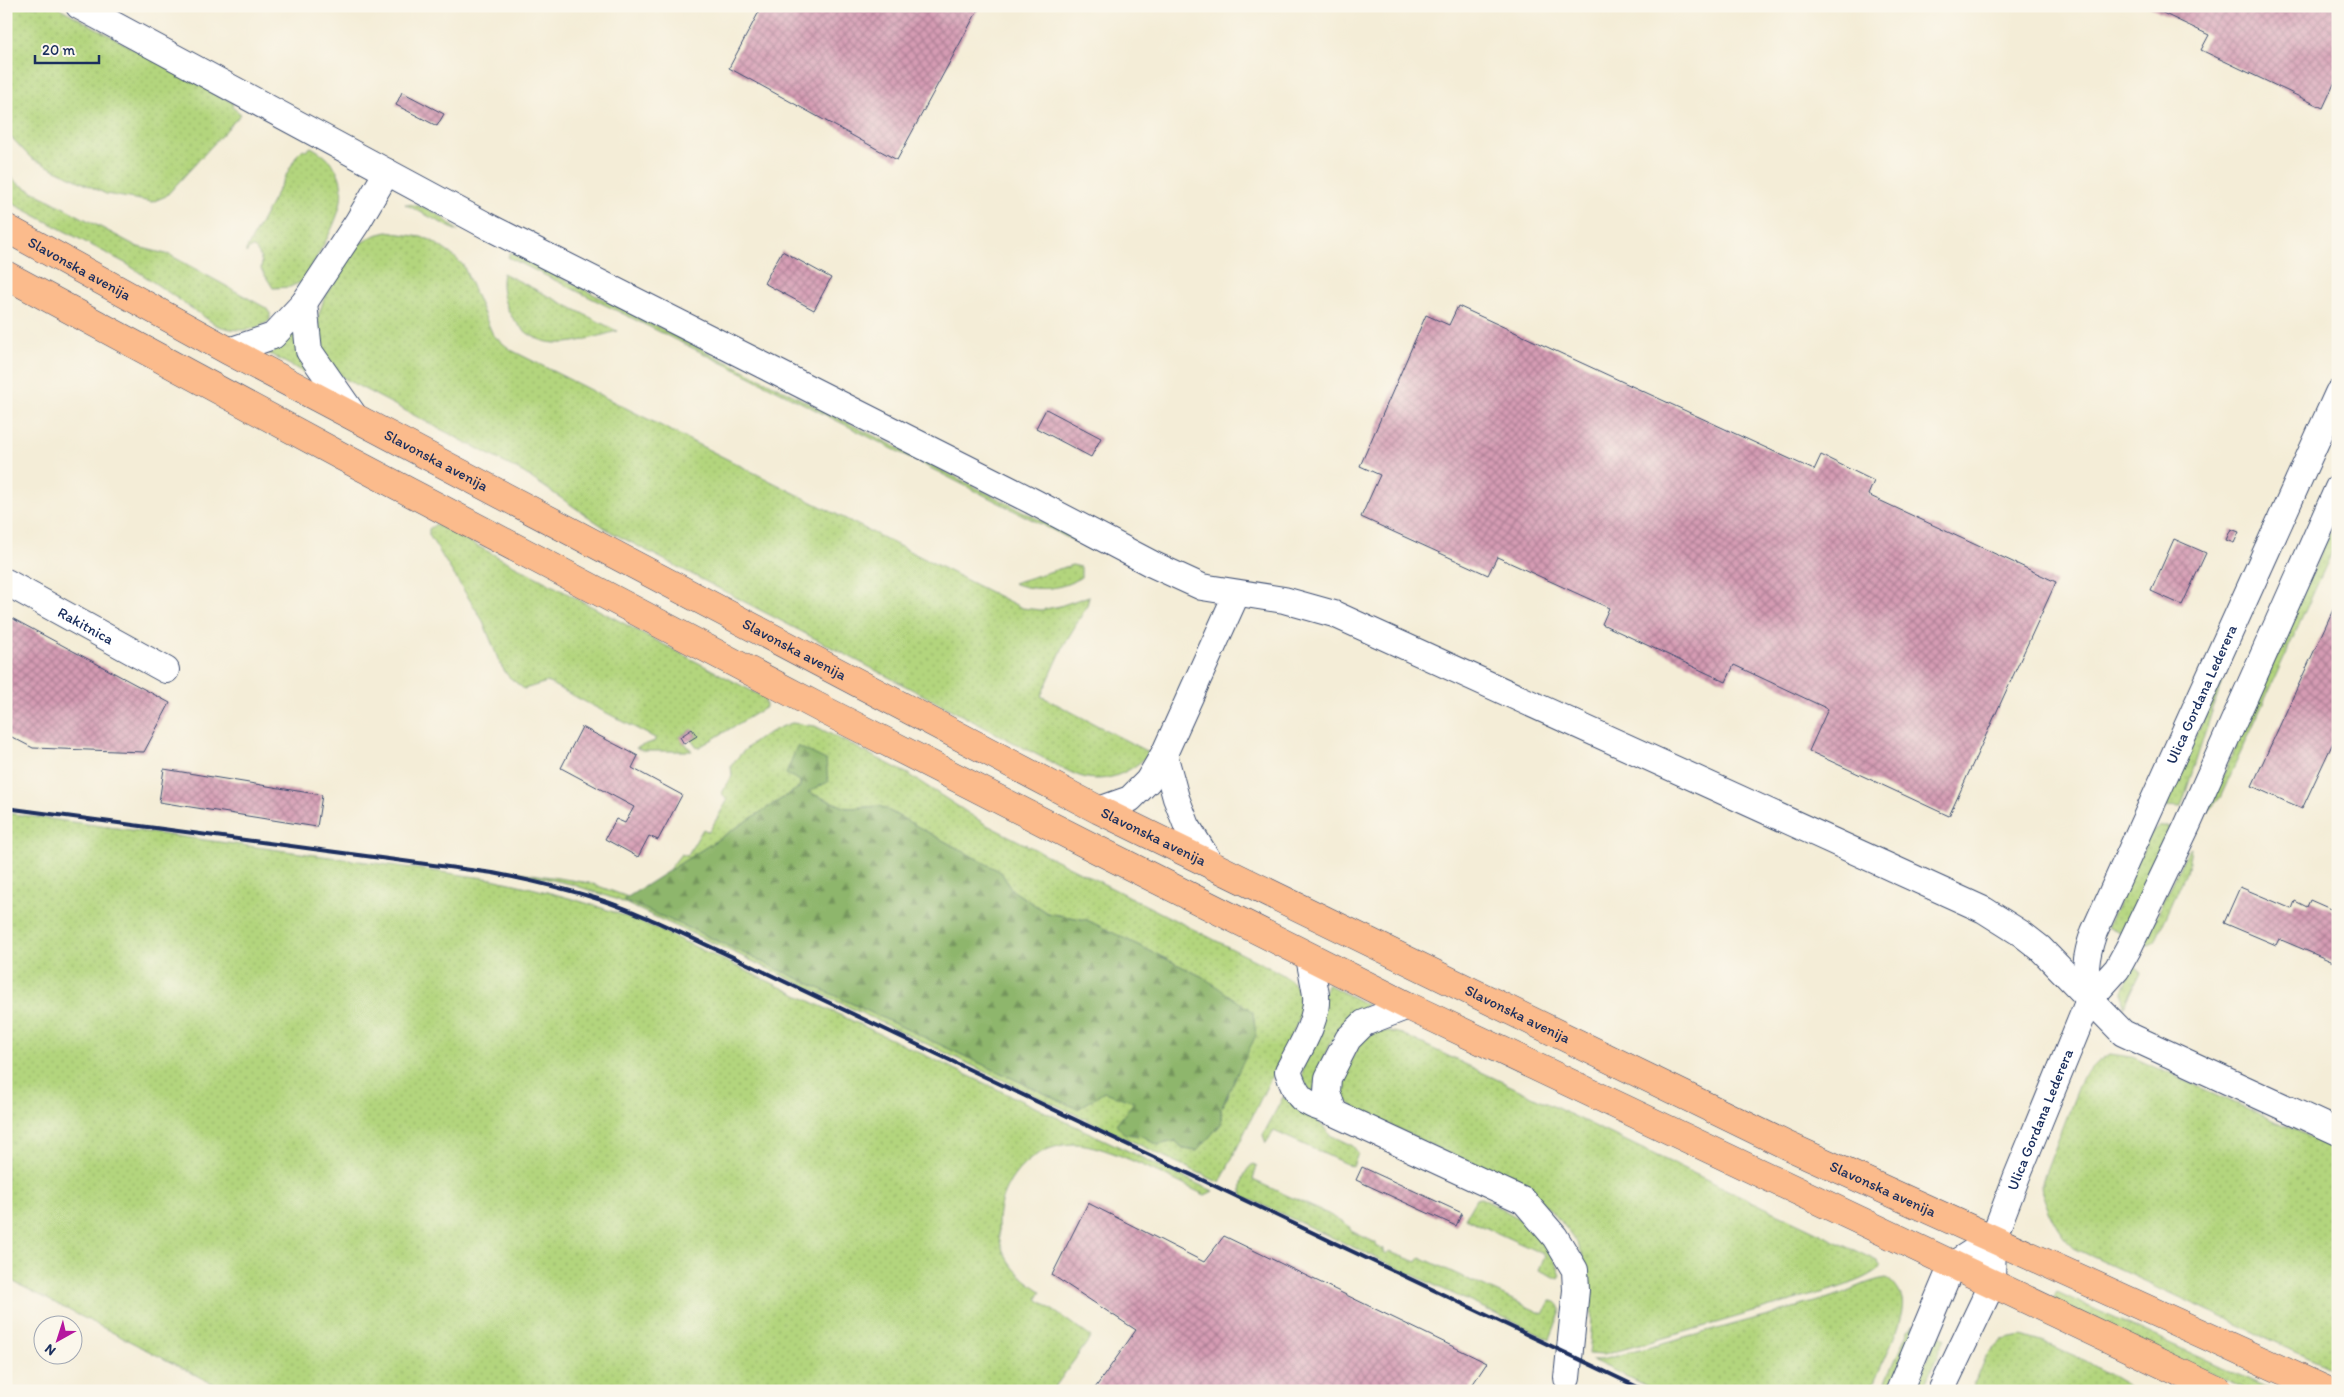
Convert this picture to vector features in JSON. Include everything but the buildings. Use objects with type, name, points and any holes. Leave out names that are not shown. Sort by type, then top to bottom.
[{"type":"main road","name":"Slavonska avenija","points":[[6,228],[229,351],[352,414],[1099,810],[1786,1145],[2328,1391]]},
{"type":"main road","points":[[6,275],[341,456],[816,706],[1408,1006],[2219,1391]]},
{"type":"street","points":[[79,6],[548,257],[1024,496],[1152,564],[1202,587],[1284,600],[1317,608],[1420,652],[1984,910],[2040,948],[2123,1033],[2338,1132]]},
{"type":"street","points":[[229,351],[273,336],[304,303],[357,222],[386,172]]},
{"type":"street","points":[[304,303],[309,351],[352,414]]},
{"type":"street","name":"Ulica Gordana Lederera","points":[[2089,1000],[2086,962],[2094,932],[2338,393]]},
{"type":"street","name":"Ulica Gordana Lederera","points":[[1992,1284],[1993,1239],[2089,1000],[2117,969],[2132,941],[2187,826],[2338,488]]},
{"type":"street","name":"Rakitnica","points":[[6,582],[166,670]]},
{"type":"street","points":[[1099,810],[1130,799],[1148,781],[1164,754],[1238,593]]},
{"type":"street","points":[[1164,754],[1176,798],[1187,826],[1210,863]]},
{"type":"street","points":[[2040,948],[2056,951],[2075,947],[2094,932]]},
{"type":"street","points":[[1309,956],[1316,997],[1307,1035],[1288,1071],[1295,1091],[1307,1103],[1334,1113],[1524,1201],[1554,1237],[1575,1270],[1576,1290],[1567,1378]]},
{"type":"street","points":[[1334,1113],[1327,1092],[1328,1078],[1348,1039],[1364,1023],[1408,1006]]},
{"type":"street","points":[[1899,1391],[1952,1265],[1993,1239]]},
{"type":"street","points":[[1941,1391],[1992,1284]]},
{"type":"green space","points":[[6,6],[56,6],[233,103],[232,107],[241,114],[166,196],[152,202],[106,194],[31,158],[13,139],[6,135]]},
{"type":"green space","points":[[311,147],[326,157],[335,168],[342,192],[340,205],[330,232],[301,282],[290,287],[273,288],[261,269],[261,260],[258,253],[254,248],[250,248],[246,253],[246,250],[297,155],[303,149],[306,151]]},
{"type":"green space","points":[[6,171],[17,183],[138,247],[170,255],[266,308],[270,313],[270,320],[257,327],[244,330],[216,325],[127,264],[6,200]]},
{"type":"green space","points":[[405,204],[435,212],[459,232]]},
{"type":"green space","points":[[387,232],[431,240],[463,265],[493,335],[511,350],[1022,608],[1041,610],[1089,596],[1087,606],[1064,645],[1041,696],[1150,753],[1128,770],[1111,777],[1092,779],[1071,772],[611,532],[524,473],[347,380],[333,370],[321,354],[318,317],[324,299],[354,247],[375,235]]},
{"type":"green space","points":[[510,252],[1090,545],[1092,550],[739,371],[508,257]]},
{"type":"green space","points":[[503,273],[617,331],[574,342],[547,342],[535,338],[523,330],[509,312],[502,290]]},
{"type":"green space","points":[[295,332],[308,368],[307,371],[303,372],[264,351]]},
{"type":"green space","points":[[2338,515],[2338,539],[2220,798],[2207,812]]},
{"type":"green space","points":[[436,524],[765,698],[766,707],[698,748],[691,739],[697,736],[692,729],[680,737],[692,751],[643,751],[636,748],[655,741],[655,738],[547,682],[524,689],[508,676],[500,664],[483,621],[429,535],[429,529]]},
{"type":"green space","points":[[1072,565],[1081,567],[1081,577],[1065,585],[1048,588],[1030,588],[1013,583]]},
{"type":"green space","points":[[2230,656],[2181,807],[2165,806]]},
{"type":"green space","points":[[792,723],[815,726],[908,774],[985,824],[1278,972],[1296,987],[1301,999],[1298,1022],[1220,1183],[737,954],[618,900],[571,884],[506,870],[590,883],[628,897],[624,900],[696,931],[1078,1109],[1104,1092],[1134,1102],[1125,1134],[1143,1136],[1158,1145],[1175,1141],[1184,1149],[1197,1151],[1221,1124],[1221,1108],[1229,1094],[1203,977],[1087,920],[1047,913],[1012,890],[1001,872],[880,806],[847,808],[807,792],[800,781],[800,787],[667,872],[681,854],[687,856],[703,829],[709,832],[727,801],[722,793],[732,776],[731,766],[737,758],[750,745],[774,730]]},
{"type":"green space","points":[[797,746],[826,760],[828,782],[808,792],[847,808],[880,806],[1001,872],[1012,890],[1047,913],[1087,920],[1203,977],[1253,1012],[1256,1035],[1221,1108],[1221,1124],[1197,1151],[1184,1149],[1175,1141],[1158,1145],[1143,1136],[1125,1134],[1116,1125],[1134,1102],[1104,1092],[1078,1109],[696,931],[623,900],[800,787],[800,781],[786,774]]},
{"type":"green space","points":[[6,813],[492,879],[593,905],[651,926],[1213,1191],[1205,1195],[1121,1156],[1087,1145],[1074,1144],[1055,1147],[1037,1155],[1023,1166],[1011,1180],[1003,1197],[998,1215],[999,1234],[1004,1253],[1020,1275],[1041,1291],[1037,1299],[1091,1337],[1052,1391],[227,1391],[82,1317],[82,1314],[76,1314],[6,1278]]},
{"type":"green space","points":[[2161,826],[2169,826],[2171,829],[2124,935],[2107,927],[2151,833]]},
{"type":"green space","points":[[2191,848],[2188,868],[2155,942],[2149,945],[2144,943],[2188,850]]},
{"type":"green space","points":[[2134,966],[2141,972],[2124,1007],[2123,991]]},
{"type":"green space","points":[[1327,984],[1367,1005],[1340,1029],[1330,1043],[1319,1068],[1313,1096],[1302,1077],[1303,1069]]},
{"type":"green space","points":[[1389,1031],[1402,1034],[1877,1261],[1881,1267],[1862,1279],[1836,1289],[1603,1355],[1589,1354],[1592,1312],[1587,1269],[1577,1243],[1554,1214],[1539,1199],[1352,1106],[1344,1097],[1342,1085],[1344,1078],[1350,1062],[1363,1041],[1370,1035]]},
{"type":"green space","points":[[2110,1054],[2132,1057],[2338,1149],[2338,1371],[2074,1248],[2062,1235],[2049,1212],[2040,1187],[2082,1078],[2097,1063]]},
{"type":"green space","points":[[1283,1097],[1318,1121],[1330,1135],[1353,1146],[1358,1153],[1353,1167],[1274,1131],[1266,1143],[1263,1135]]},
{"type":"green space","points":[[1253,1164],[1257,1166],[1253,1180],[1328,1214],[1349,1226],[1351,1231],[1376,1243],[1376,1246],[1384,1248],[1384,1252],[1387,1254],[1389,1252],[1417,1262],[1420,1257],[1543,1314],[1550,1301],[1556,1302],[1561,1310],[1550,1339],[1243,1196],[1243,1178]]},
{"type":"green space","points":[[1481,1198],[1508,1212],[1540,1237],[1555,1261],[1561,1276],[1559,1279],[1539,1270],[1545,1255],[1465,1218],[1476,1199]]},
{"type":"green space","points":[[1886,1278],[1894,1284],[1900,1293],[1902,1308],[1891,1345],[1870,1391],[1657,1391],[1592,1360],[1601,1360],[1741,1323],[1833,1297]]},
{"type":"green space","points":[[2057,1292],[2274,1391],[2249,1391],[2053,1301]]},
{"type":"green space","points":[[1915,1324],[1890,1391],[1882,1391],[1908,1330]]},
{"type":"green space","points":[[1938,1334],[1945,1338],[1922,1391],[1913,1391]]},
{"type":"green space","points":[[2022,1336],[2053,1346],[2086,1361],[2136,1391],[1975,1391],[1972,1389],[1985,1357],[2002,1340]]},
{"type":"railway","points":[[6,808],[493,873],[559,888],[616,905],[735,958],[1646,1391]]}]
